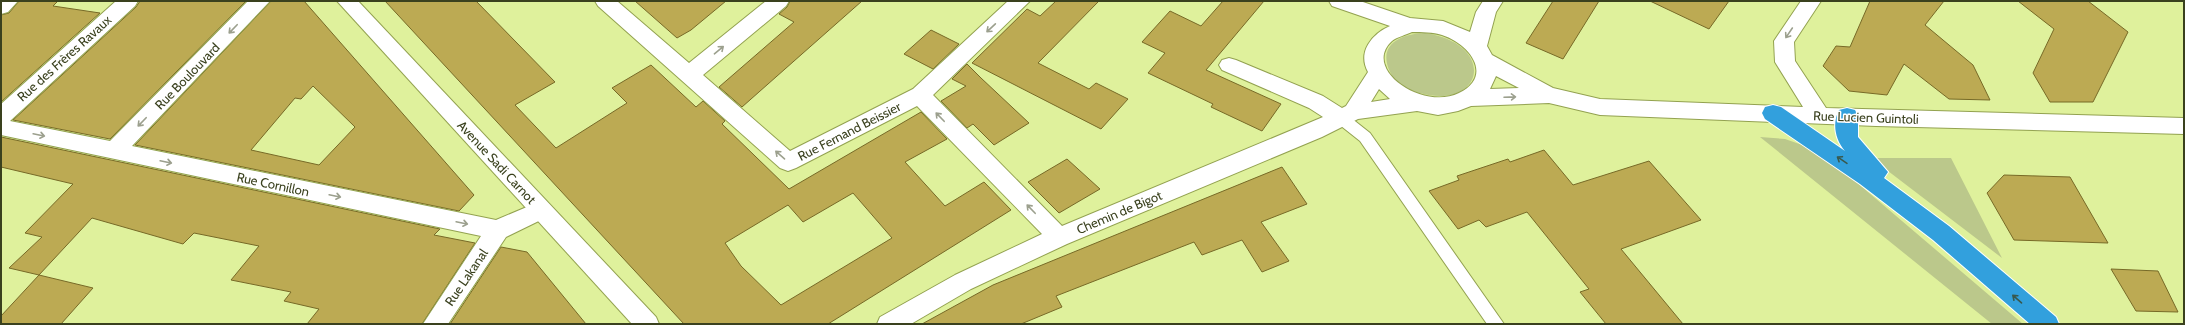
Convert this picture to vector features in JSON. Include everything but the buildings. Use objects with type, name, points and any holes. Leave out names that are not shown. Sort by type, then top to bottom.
[{"type":"highway","points":[[1773,113],[1868,178],[1941,233]]},
{"type":"highway","points":[[1847,116],[1847,139],[1858,153],[1941,233],[2047,324]]},
{"type":"street","points":[[1,7],[8,1]]},
{"type":"street","name":"Rue des Frères Ravaux","points":[[1,116],[128,1]]},
{"type":"street","name":"Rue Boulouvard","points":[[114,151],[260,1]]},
{"type":"street","name":"Avenue Sadi Carnot","points":[[347,1],[647,324]]},
{"type":"street","name":"Rue Fernand Beissier","points":[[605,1],[788,162],[920,95],[1020,1]]},
{"type":"street","points":[[689,75],[779,1]]},
{"type":"street","points":[[1811,1],[1784,41],[1785,62],[1819,115]]},
{"type":"street","points":[[1345,4],[1409,25]]},
{"type":"street","points":[[1345,4],[1382,38]]},
{"type":"street","points":[[1444,28],[1490,7]]},
{"type":"street","points":[[1480,54],[1490,7]]},
{"type":"street","points":[[1409,25],[1426,25],[1444,28],[1462,36],[1480,54],[1487,74],[1483,87],[1472,98],[1456,104],[1436,106],[1418,103],[1400,96],[1386,86],[1377,74],[1373,61],[1374,48],[1382,38],[1393,30],[1409,25]]},
{"type":"street","name":"Rue Lucien Guintoli","points":[[1480,54],[1549,95]]},
{"type":"street","points":[[1229,65],[1347,115],[1377,74]]},
{"type":"street","points":[[920,95],[1059,237]]},
{"type":"street","name":"Rue Lucien Guintoli","points":[[1472,98],[1549,95],[1600,106],[1847,116],[2184,126]]},
{"type":"street","name":"Chemin de Bigot","points":[[889,324],[963,282],[1059,237],[1314,131],[1347,115],[1418,103]]},
{"type":"street","name":"Rue Cornillon","points":[[1,127],[498,230]]},
{"type":"street","points":[[498,230],[541,210]]},
{"type":"street","name":"Rue Lakanal","points":[[435,324],[498,230]]},
{"type":"lane","points":[[1347,115],[1366,137],[1496,324]]},
{"type":"green space","points":[[1425,33],[1448,39],[1464,50],[1472,62],[1474,74],[1469,85],[1458,93],[1441,96],[1415,92],[1402,86],[1392,76],[1387,62],[1389,48],[1400,38]]},
{"type":"green space","points":[[1760,137],[1785,139],[1808,147],[1828,158],[2023,324],[1992,324]]},
{"type":"green space","points":[[1871,158],[1951,158],[2002,258]]}]
